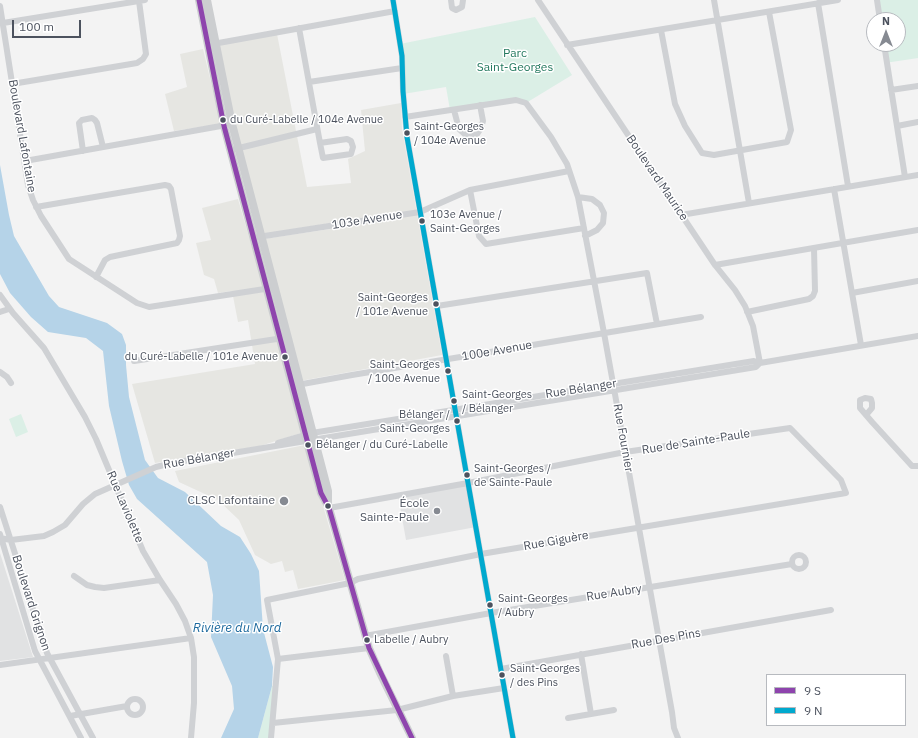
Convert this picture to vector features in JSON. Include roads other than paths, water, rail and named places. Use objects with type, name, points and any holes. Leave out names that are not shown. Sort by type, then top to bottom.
[{"type":"main road","points":[[199,0],[211,44],[228,125],[309,437],[321,493],[329,508],[369,648],[397,710],[412,738]]},
{"type":"main road","points":[[207,0],[211,44]]},
{"type":"street","points":[[3,23],[142,0],[146,54],[143,60],[137,63],[12,84]]},
{"type":"street","points":[[393,0],[402,56],[407,137],[513,738]]},
{"type":"street","points":[[451,0],[452,8],[456,10],[462,7],[463,0]]},
{"type":"street","name":"Boulevard Maurice","points":[[538,0],[681,215],[745,306],[752,326],[760,363]]},
{"type":"street","points":[[714,0],[749,203]]},
{"type":"street","points":[[567,45],[838,0]]},
{"type":"street","points":[[877,0],[879,12]]},
{"type":"street","points":[[818,3],[848,186]]},
{"type":"street","name":"Boulevard Lafontaine","points":[[0,6],[28,185],[36,207],[69,259],[137,303],[148,308],[270,288]]},
{"type":"street","points":[[211,44],[395,11]]},
{"type":"street","points":[[661,30],[675,104],[684,126],[702,153],[714,155],[787,142],[791,130],[769,12]]},
{"type":"street","points":[[299,28],[322,158],[351,154],[353,147],[351,141],[347,139],[320,143]]},
{"type":"street","points":[[885,52],[905,177]]},
{"type":"street","points":[[309,82],[402,68]]},
{"type":"street","points":[[891,90],[918,86]]},
{"type":"street","name":"Rue Fournier","points":[[405,117],[516,100],[526,103],[551,137],[569,171],[578,197],[584,228],[614,387],[674,728],[678,738]]},
{"type":"street","points":[[454,110],[459,129],[468,137],[477,134],[481,128],[483,121],[480,106]]},
{"type":"street","points":[[83,151],[79,123],[82,120],[92,118],[97,123],[103,147]]},
{"type":"street","points":[[897,126],[918,122]]},
{"type":"street","points":[[25,162],[228,125]]},
{"type":"street","points":[[234,149],[317,129]]},
{"type":"street","name":"103e Avenue","points":[[258,237],[420,212],[470,190],[569,171]]},
{"type":"street","points":[[681,215],[918,175]]},
{"type":"street","points":[[36,207],[164,185],[169,186],[171,189],[180,240],[177,243],[110,257],[106,260],[96,277]]},
{"type":"street","points":[[834,189],[861,345]]},
{"type":"street","points":[[470,190],[479,236],[486,244],[584,228]]},
{"type":"street","points":[[578,197],[592,199],[600,205],[604,213],[603,223],[597,230],[585,236]]},
{"type":"street","points":[[715,265],[918,230]]},
{"type":"street","points":[[747,312],[809,299],[813,296],[815,290],[814,248]]},
{"type":"street","points":[[437,306],[647,273],[657,324]]},
{"type":"street","points":[[852,293],[918,281]]},
{"type":"street","name":"Rue Laviolette","points":[[0,295],[9,309],[49,355],[85,417],[143,551],[185,621],[191,638],[194,656],[195,685],[191,738]]},
{"type":"street","points":[[0,312],[9,309]]},
{"type":"street","name":"100e Avenue","points":[[296,386],[352,375],[701,316]]},
{"type":"street","name":"Rue Bélanger","points":[[11,540],[44,536],[59,529],[72,518],[89,498],[100,491],[156,467],[172,463],[261,449],[309,437],[488,404],[566,392],[614,387],[754,361],[760,363],[918,336]]},
{"type":"street","points":[[134,361],[283,338]]},
{"type":"street","points":[[0,372],[7,377],[11,383]]},
{"type":"street","name":"Rue Bélanger","points":[[309,437],[456,417],[567,398],[614,387]]},
{"type":"street","points":[[566,392],[567,398]]},
{"type":"street","points":[[537,396],[538,403]]},
{"type":"street","points":[[488,404],[489,411]]},
{"type":"street","points":[[866,415],[912,466],[918,466]]},
{"type":"street","name":"Rue de Sainte-Paule","points":[[329,508],[468,483],[625,452],[790,428],[841,480],[846,493]]},
{"type":"street","name":"Rue Giguère","points":[[278,659],[267,600],[350,583],[358,579],[481,554],[846,493]]},
{"type":"street","name":"Boulevard Grignon","points":[[0,506],[49,658],[93,738]]},
{"type":"street","points":[[0,536],[11,540]]},
{"type":"street","name":"Boulevard Grignon","points":[[0,536],[1,545],[35,651],[82,738]]},
{"type":"street","points":[[1,545],[11,540]]},
{"type":"street","name":"Rue Aubry","points":[[365,636],[491,613],[792,564]]},
{"type":"street","points":[[74,576],[87,585],[104,588],[160,580]]},
{"type":"street","name":"Rue Des Pins","points":[[501,669],[831,610]]},
{"type":"street","points":[[0,665],[191,638]]},
{"type":"street","points":[[271,738],[278,659],[369,648]]},
{"type":"street","points":[[581,654],[591,714]]},
{"type":"street","points":[[446,656],[452,696]]},
{"type":"street","points":[[273,723],[397,710],[452,696],[504,688]]},
{"type":"street","points":[[70,716],[80,713],[127,706]]},
{"type":"street","points":[[568,718],[614,710]]},
{"type":"water","name":"Rivière du Nord","points":[[0,165],[14,236],[49,296],[59,307],[107,323],[122,334],[126,345],[129,397],[145,460],[158,478],[185,492],[221,526],[240,537],[251,554],[259,571],[263,629],[273,667],[272,686],[258,738],[221,738],[234,709],[232,686],[211,637],[213,595],[207,562],[137,499],[129,485],[109,406],[103,351],[86,338],[48,332],[31,317],[10,293],[0,274]]},
{"type":"place","name":"du Curé-Labelle / 104e Avenue","points":[[223,120]]},
{"type":"place","name":"Saint-Georges / 104e Avenue","points":[[407,133]]},
{"type":"place","name":"103e Avenue / Saint-Georges","points":[[422,221]]},
{"type":"place","name":"Saint-Georges / 101e Avenue","points":[[436,304]]},
{"type":"place","name":"du Curé-Labelle / 101e Avenue","points":[[285,357]]},
{"type":"place","name":"Saint-Georges / 100e Avenue","points":[[448,371]]},
{"type":"place","name":"Saint-Georges / Bélanger","points":[[454,401]]},
{"type":"place","name":"Bélanger / Saint-Georges","points":[[457,421]]},
{"type":"place","name":"Bélanger / du Curé-Labelle","points":[[308,445]]},
{"type":"place","name":"Saint-Georges / de Sainte-Paule","points":[[467,475]]},
{"type":"place","name":"CLSC Lafontaine","points":[[284,501]]},
{"type":"place","name":"École Sainte-Paule","points":[[437,511]]},
{"type":"place","name":"Saint-Georges / Aubry","points":[[490,605]]},
{"type":"place","name":"Labelle / Aubry","points":[[367,640]]},
{"type":"place","name":"Saint-Georges / des Pins","points":[[502,675]]},
{"type":"park label","name":"Parc Saint-Georges","points":[[515,61]]}]
